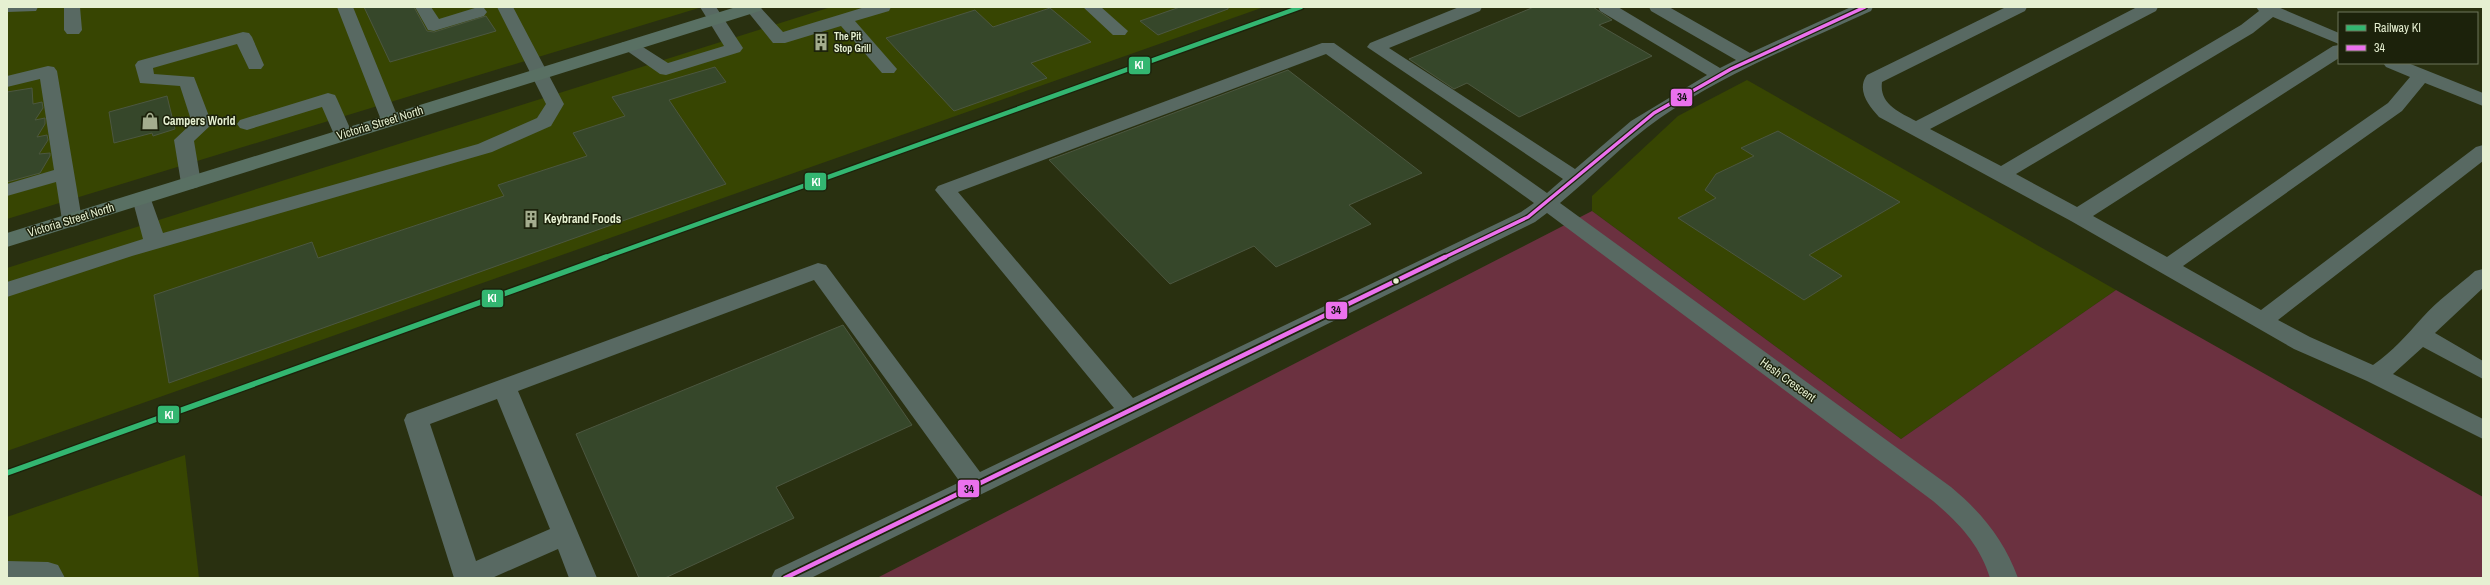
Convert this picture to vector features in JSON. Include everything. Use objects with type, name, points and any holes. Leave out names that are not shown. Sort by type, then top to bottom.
[{"type":"main road","name":"Victoria Street North","points":[[7,240],[629,46],[712,13],[753,7]]},
{"type":"street","points":[[7,7],[30,7]]},
{"type":"street","points":[[72,7],[74,30]]},
{"type":"street","points":[[345,7],[390,120]]},
{"type":"street","points":[[423,7],[434,26],[478,12]]},
{"type":"street","points":[[7,290],[155,242],[485,148],[544,122],[555,104],[504,7]]},
{"type":"street","points":[[753,7],[779,39],[883,7]]},
{"type":"street","points":[[1091,7],[1119,31]]},
{"type":"street","points":[[1474,7],[1376,47],[1576,179]]},
{"type":"street","points":[[1606,7],[1720,75]]},
{"type":"street","points":[[1657,7],[1750,61]]},
{"type":"street","points":[[785,578],[1470,247],[1548,204],[1606,151],[1653,113],[1720,75],[1865,7]]},
{"type":"street","points":[[2019,7],[1873,79],[1871,88],[1874,100],[1886,113],[1917,128],[2078,216],[2264,320],[2302,343],[2375,374],[2483,430]]},
{"type":"street","points":[[1917,128],[2150,7]]},
{"type":"street","points":[[2002,174],[2240,33],[2267,9],[2338,39]]},
{"type":"street","points":[[629,46],[666,70],[734,48],[712,13]]},
{"type":"street","points":[[844,19],[888,69]]},
{"type":"street","points":[[191,182],[184,140],[202,124],[188,80],[146,79],[144,65],[243,37],[255,64]]},
{"type":"street","name":"Hesh Crescent","points":[[1130,411],[945,190],[1328,47],[1548,204],[1942,494],[1979,528],[1992,547],[2004,578]]},
{"type":"street","points":[[2078,216],[2338,51]]},
{"type":"street","points":[[2394,64],[2480,100]]},
{"type":"street","points":[[7,82],[48,71],[72,220]]},
{"type":"street","points":[[2168,267],[2395,107],[2422,76]]},
{"type":"street","points":[[247,124],[328,99],[343,135]]},
{"type":"street","points":[[2264,320],[2483,151]]},
{"type":"street","points":[[7,190],[65,173]]},
{"type":"street","points":[[142,198],[155,242]]},
{"type":"street","points":[[565,534],[467,577],[416,420],[818,270],[977,486]]},
{"type":"street","points":[[2375,374],[2400,356],[2421,336],[2430,323],[2483,276]]},
{"type":"street","points":[[2421,336],[2483,371]]},
{"type":"street","points":[[504,388],[583,578]]},
{"type":"street","points":[[7,572],[48,573],[51,578]]},
{"type":"shaded area","points":[[7,7],[702,7],[7,219]]},
{"type":"shaded area","points":[[831,7],[1264,7],[7,451],[7,268]]},
{"type":"shaded area","points":[[1747,80],[2116,290],[1901,439],[1592,211],[1592,196],[1678,116]]},
{"type":"shaded area","points":[[1592,211],[1901,439],[2116,290],[2483,497],[2483,578],[877,578]]},
{"type":"shaded area","points":[[185,455],[199,578],[7,578],[7,517]]},
{"type":"building","points":[[364,7],[414,7],[427,31],[434,32],[486,16],[496,31],[390,62]]},
{"type":"building","points":[[1180,7],[1228,7],[1228,9],[1158,35],[1140,21]]},
{"type":"building","points":[[1534,7],[1593,7],[1612,20],[1599,25],[1652,56],[1519,117],[1467,83],[1454,89],[1409,59]]},
{"type":"building","points":[[1050,8],[1091,42],[1031,63],[1047,78],[954,111],[886,38],[975,10],[993,27]]},
{"type":"building","name":"Keybrand Foods","points":[[715,67],[726,82],[669,100],[726,184],[169,383],[154,295],[312,242],[318,258],[504,196],[498,185],[587,156],[573,133],[625,116],[612,97]]},
{"type":"building","points":[[1288,70],[1422,173],[1349,205],[1371,224],[1276,267],[1254,246],[1170,284],[1049,160]]},
{"type":"building","points":[[32,88],[33,104],[42,102],[43,108],[35,120],[45,118],[45,124],[37,137],[47,135],[48,140],[39,154],[50,153],[50,156],[40,173],[7,182],[7,92]]},
{"type":"building","name":"Campers World","points":[[167,96],[175,129],[153,136],[152,133],[114,143],[109,112]]},
{"type":"building","points":[[1778,131],[1900,202],[1809,255],[1842,276],[1804,300],[1678,218],[1716,198],[1705,190],[1716,174],[1754,156],[1741,148]]},
{"type":"building","points":[[843,325],[912,425],[776,487],[794,518],[665,578],[639,578],[576,434]]},
{"type":"rail line","name":"KI","points":[[7,473],[1301,7]]},
{"type":"transit line","name":"34","points":[[785,578],[1528,217],[1654,113],[1731,69],[1865,7]]},
{"type":"place","name":"The Pit Stop Grill","points":[[821,42]]},
{"type":"place","name":"Campers World","points":[[150,121]]},
{"type":"place","name":"Keybrand Foods","points":[[531,219]]}]
